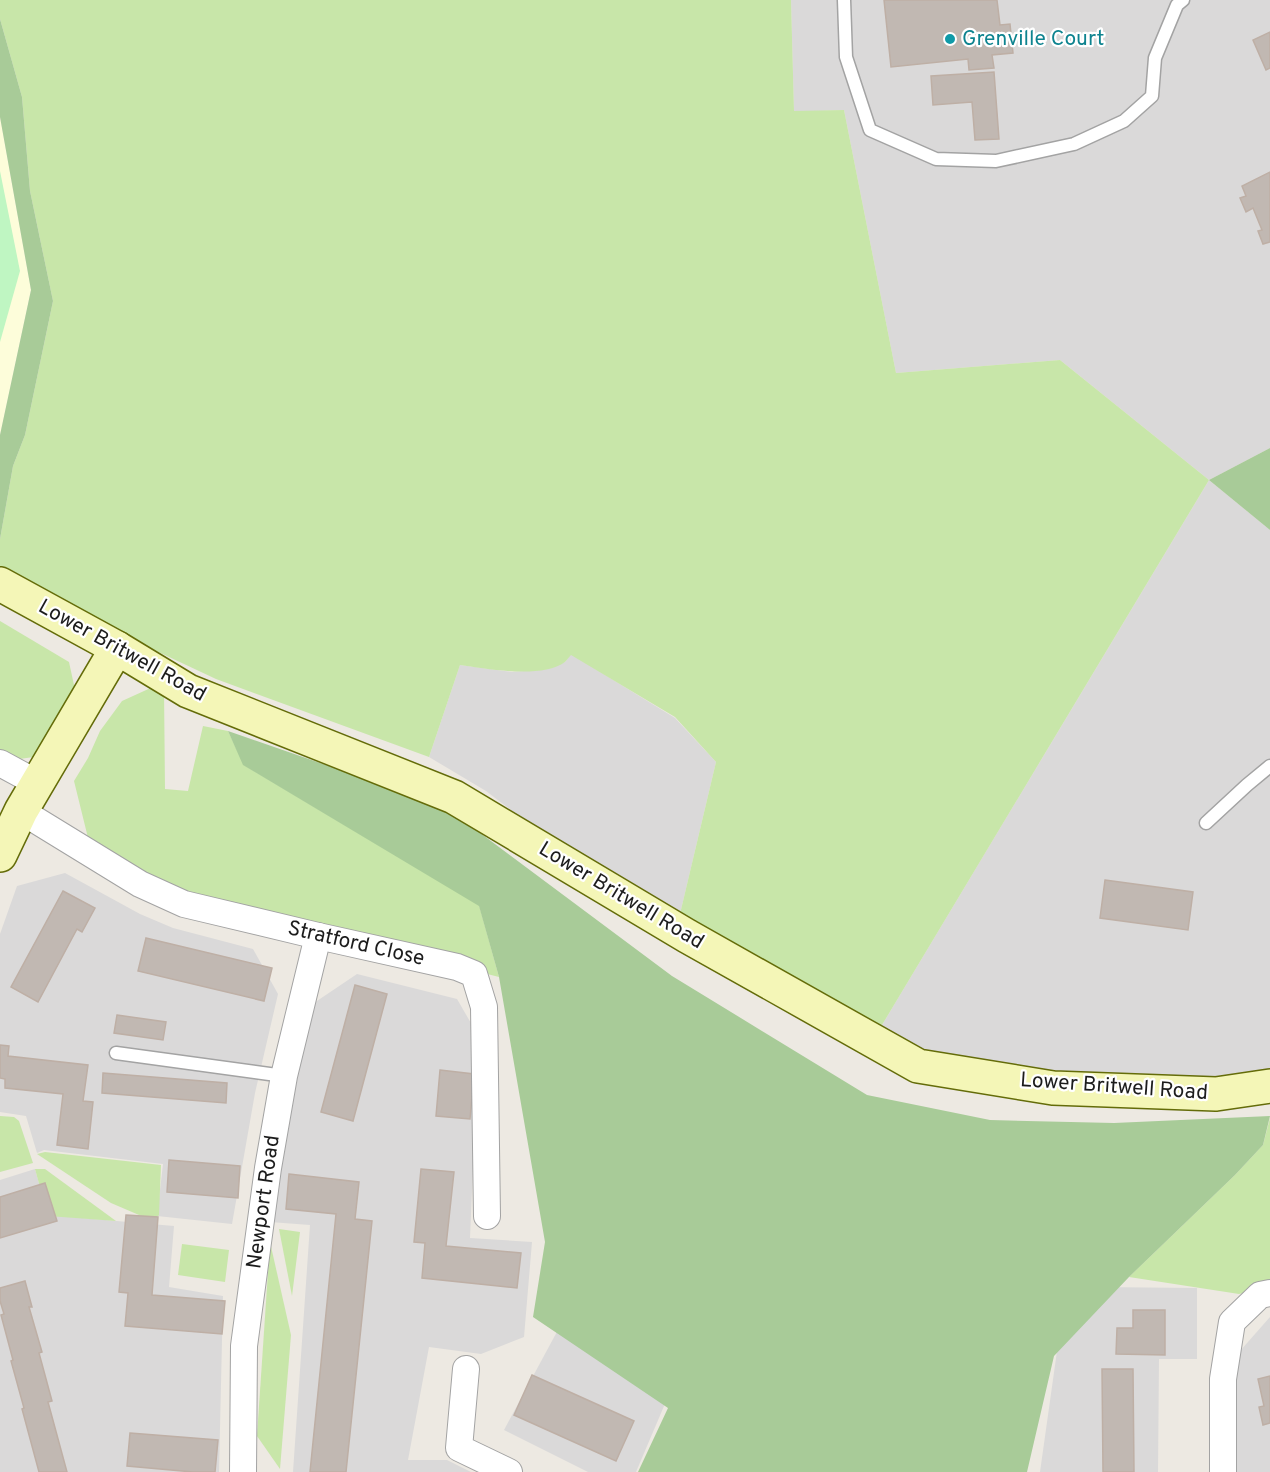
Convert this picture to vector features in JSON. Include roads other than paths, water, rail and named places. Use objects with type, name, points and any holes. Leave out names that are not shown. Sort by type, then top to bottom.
[{"type":"street","name":"Lower Britwell Road","points":[[0,584],[117,648],[188,691],[454,797],[687,936],[918,1066],[1053,1088],[1216,1094],[1270,1086]]},
{"type":"street","points":[[0,855],[21,811],[117,648]]},
{"type":"street","points":[[0,763],[37,783]]},
{"type":"street","name":"Stratford Close","points":[[21,811],[140,884],[184,904],[457,967],[474,974],[484,1007],[488,1216]]},
{"type":"street","name":"Newport Road","points":[[243,1472],[244,1346],[268,1168],[284,1076],[318,936]]},
{"type":"street","points":[[1223,1472],[1223,1379],[1232,1322],[1260,1295],[1270,1293]]},
{"type":"street","points":[[466,1369],[459,1448],[509,1472]]},
{"type":"lane","points":[[844,0],[846,57],[870,130],[936,159],[996,161],[1074,144],[1124,121],[1152,96],[1155,58],[1177,5],[1183,0]]},
{"type":"lane","points":[[1206,823],[1247,784],[1270,766]]},
{"type":"lane","points":[[116,1053],[284,1076]]},
{"type":"place","name":"Grenville Court","points":[[950,39]]}]
